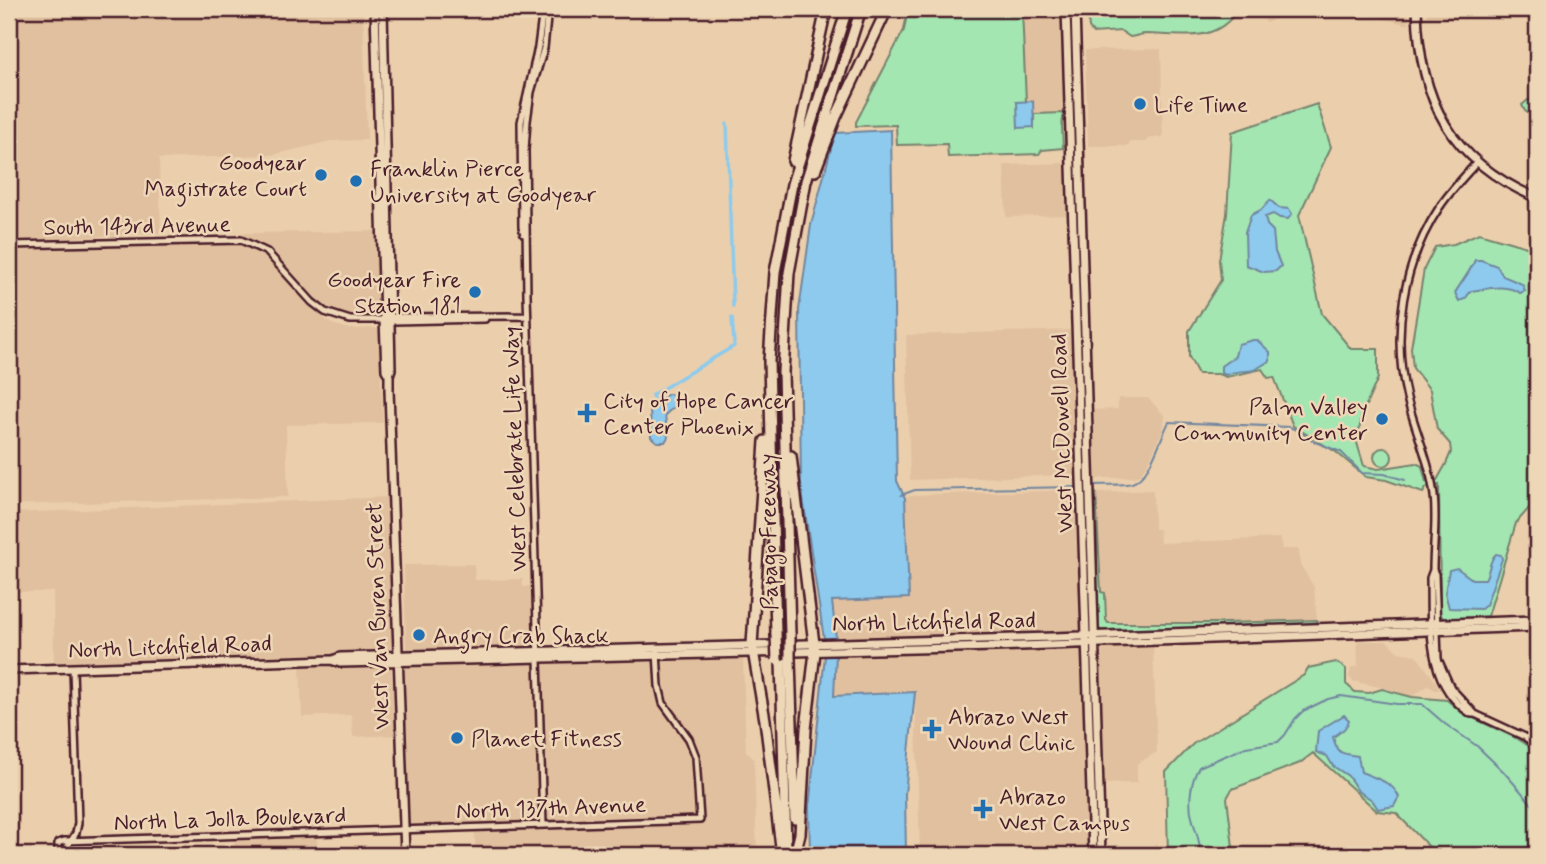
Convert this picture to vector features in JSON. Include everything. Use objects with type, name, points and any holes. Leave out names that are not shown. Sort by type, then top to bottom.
[{"type":"highway","points":[[778,474],[766,395],[771,311],[786,193],[826,9]]},
{"type":"highway","points":[[784,222],[802,151],[850,9]]},
{"type":"highway","points":[[784,855],[752,649],[778,497],[774,345],[783,251],[797,185],[850,9]]},
{"type":"highway","name":"Papago Freeway","points":[[782,634],[778,474],[784,413],[785,312],[806,181],[861,9]]},
{"type":"highway","points":[[794,243],[823,149],[887,9]]},
{"type":"highway","points":[[778,497],[815,647],[806,729],[800,834],[796,853]]},
{"type":"highway","name":"Papago Freeway","points":[[778,497],[783,660],[796,853]]},
{"type":"highway","name":"Papago Freeway","points":[[783,660],[784,855]]},
{"type":"main road","name":"West Van Buren Street","points":[[375,9],[381,208],[391,369],[388,375],[405,855]]},
{"type":"main road","name":"West Van Buren Street","points":[[383,9],[388,226],[387,320]]},
{"type":"main road","name":"West McDowell Road","points":[[1066,9],[1081,346]]},
{"type":"main road","name":"West McDowell Road","points":[[1075,9],[1081,346],[1091,640],[1093,855]]},
{"type":"main road","points":[[1416,9],[1420,61],[1429,92],[1447,126],[1477,162],[1498,178],[1537,198]]},
{"type":"main road","points":[[381,208],[384,222],[388,226]]},
{"type":"main road","name":"North Litchfield Road","points":[[9,670],[333,660],[340,663],[397,659],[1091,640],[1434,627],[1537,620]]},
{"type":"main road","name":"North Litchfield Road","points":[[1233,634],[1288,636],[1329,627],[1537,627]]},
{"type":"main road","name":"North Litchfield Road","points":[[397,659],[463,661],[467,658],[485,658],[503,653],[538,656]]},
{"type":"main road","name":"West McDowell Road","points":[[1093,737],[1101,855]]},
{"type":"street","name":"West Celebrate Life Way","points":[[541,48],[543,9]]},
{"type":"street","name":"West Celebrate Life Way","points":[[543,825],[526,237],[523,227],[522,113],[541,48],[548,9]]},
{"type":"street","points":[[1477,162],[1444,202],[1423,237],[1408,276],[1402,312],[1400,354],[1405,390],[1432,483],[1436,511],[1433,570],[1430,578],[1434,659],[1445,683],[1475,714],[1525,737],[1537,746]]},
{"type":"street","name":"South 143rd Avenue","points":[[9,244],[241,240],[267,252],[310,300],[338,318],[394,321],[527,316]]},
{"type":"street","name":"North 137th Avenue","points":[[404,830],[700,820],[696,757],[689,739],[668,713],[661,697],[657,652]]},
{"type":"street","points":[[60,855],[77,828],[73,668]]},
{"type":"street","name":"North La Jolla Boulevard","points":[[60,855],[58,843],[70,841],[404,830]]},
{"type":"shaded area","points":[[9,9],[363,9],[367,140],[331,141],[273,155],[159,159],[161,233],[9,241]]},
{"type":"shaded area","points":[[1022,9],[1060,9],[1064,53],[1064,113],[1034,114],[1033,102],[1026,102]]},
{"type":"shaded area","points":[[1259,9],[1296,9],[1266,23]]},
{"type":"shaded area","points":[[1344,9],[1408,9],[1409,25]]},
{"type":"shaded area","points":[[1427,9],[1457,9],[1457,17],[1427,17]]},
{"type":"shaded area","points":[[1161,49],[1163,137],[1148,139],[1147,142],[1131,142],[1127,146],[1088,146],[1085,50]]},
{"type":"shaded area","points":[[1069,164],[1071,215],[1006,217],[1004,165]]},
{"type":"shaded area","points":[[377,231],[375,316],[341,315],[313,298],[276,255],[261,243],[241,237],[240,233]]},
{"type":"shaded area","points":[[226,242],[245,245],[267,257],[317,313],[332,324],[350,329],[376,328],[379,331],[383,423],[286,425],[288,497],[9,505],[9,248]]},
{"type":"shaded area","points":[[1071,330],[1075,475],[910,480],[906,335]]},
{"type":"shaded area","points":[[1118,398],[1148,398],[1165,416],[1163,430],[1140,475],[1091,479],[1090,410],[1118,409]]},
{"type":"shaded area","points":[[1079,490],[1082,633],[900,639],[836,638],[832,601],[908,598],[905,498],[910,495]]},
{"type":"shaded area","points":[[1153,490],[1154,529],[1159,529],[1160,543],[1280,538],[1282,549],[1299,549],[1300,564],[1314,587],[1317,620],[1108,623],[1105,593],[1101,593],[1096,493]]},
{"type":"shaded area","points":[[389,497],[392,617],[391,647],[388,652],[54,663],[53,592],[9,592],[9,513]]},
{"type":"shaded area","points":[[474,564],[475,580],[523,579],[523,587],[532,586],[533,649],[406,651],[404,565]]},
{"type":"shaded area","points":[[1357,641],[1387,641],[1398,652],[1416,655],[1439,690],[1428,686],[1410,698],[1397,691],[1352,681],[1349,677],[1351,668],[1358,666]]},
{"type":"shaded area","points":[[1153,644],[1157,752],[1137,764],[1137,783],[1101,784],[1099,649],[1103,646]]},
{"type":"shaded area","points":[[1034,649],[1084,650],[1089,855],[920,855],[915,692],[834,696],[836,653],[971,653]]},
{"type":"shaded area","points":[[743,658],[746,751],[754,759],[757,855],[476,855],[474,824],[409,825],[404,665]]},
{"type":"shaded area","points":[[391,666],[396,735],[353,737],[351,715],[302,717],[300,667]]},
{"type":"shaded area","points":[[317,836],[317,855],[235,855],[234,841],[237,838]]},
{"type":"green space","points":[[908,9],[1022,9],[1026,102],[1017,102],[1034,127],[1034,114],[1064,113],[1063,148],[1042,150],[1039,154],[948,157],[947,144],[897,145],[896,125],[856,126],[904,30]]},
{"type":"green space","points":[[1087,9],[1238,9],[1220,28],[1209,33],[1185,36],[1144,34],[1130,37],[1121,31],[1093,33],[1089,28]]},
{"type":"green space","points":[[1528,100],[1537,100],[1537,115],[1533,116],[1525,111],[1522,105]]},
{"type":"green space","points":[[1317,104],[1331,147],[1299,215],[1322,314],[1351,349],[1378,349],[1378,378],[1362,414],[1357,443],[1364,466],[1378,469],[1416,463],[1422,466],[1426,482],[1437,480],[1451,452],[1450,444],[1437,429],[1430,390],[1413,368],[1411,348],[1424,269],[1435,247],[1454,244],[1479,233],[1537,250],[1537,499],[1516,523],[1488,616],[1444,619],[1440,614],[1439,485],[1426,488],[1423,493],[1386,480],[1366,477],[1336,452],[1293,426],[1274,377],[1268,378],[1262,369],[1226,377],[1218,374],[1198,374],[1189,357],[1189,331],[1221,280],[1219,260],[1227,214],[1232,132]]},
{"type":"green space","points":[[1383,448],[1389,451],[1392,457],[1389,463],[1383,466],[1377,463],[1374,457],[1377,451]]},
{"type":"green space","points":[[1092,493],[1096,493],[1101,592],[1105,593],[1108,623],[1317,620],[1318,626],[1101,630],[1098,628],[1099,610],[1096,602],[1097,538],[1093,527]]},
{"type":"green space","points":[[1336,662],[1346,669],[1346,684],[1355,692],[1369,693],[1382,689],[1412,697],[1447,700],[1462,713],[1516,738],[1537,751],[1537,838],[1522,855],[1437,855],[1396,813],[1377,811],[1313,753],[1300,763],[1232,789],[1227,798],[1234,855],[1168,855],[1166,772],[1193,744],[1304,675],[1308,668]]},
{"type":"water","points":[[1033,101],[1034,127],[1018,128],[1017,102]]},
{"type":"water","points":[[891,130],[897,481],[905,498],[909,598],[832,601],[836,638],[824,639],[801,485],[799,310],[811,225],[835,133]]},
{"type":"water","points":[[1270,200],[1279,208],[1289,209],[1292,214],[1288,219],[1273,214],[1265,217],[1267,225],[1273,231],[1275,252],[1281,266],[1276,271],[1264,272],[1246,265],[1245,233],[1251,215],[1261,210]]},
{"type":"water","points":[[1475,260],[1497,266],[1503,276],[1522,284],[1525,291],[1520,293],[1502,287],[1483,289],[1471,291],[1465,299],[1459,301],[1455,293]]},
{"type":"water","points":[[1257,340],[1270,352],[1270,361],[1254,370],[1226,375],[1221,373],[1221,366],[1235,356],[1238,344]]},
{"type":"water","points":[[668,394],[674,395],[677,404],[665,415],[668,437],[665,442],[657,442],[651,437],[650,407]]},
{"type":"water","points":[[1496,554],[1501,555],[1502,559],[1486,605],[1481,609],[1449,608],[1445,593],[1449,570],[1457,568],[1472,579],[1485,579]]},
{"type":"water","points":[[836,653],[834,696],[915,692],[905,794],[906,855],[810,855],[809,808],[825,655]]},
{"type":"water","points":[[1344,715],[1349,720],[1348,723],[1333,737],[1337,748],[1344,754],[1358,756],[1361,772],[1383,781],[1396,792],[1399,797],[1394,806],[1378,809],[1372,800],[1358,791],[1348,776],[1333,766],[1327,756],[1316,752],[1318,731]]},
{"type":"waterway","points":[[727,124],[733,306]]},
{"type":"waterway","points":[[732,318],[734,343]]},
{"type":"waterway","points":[[654,402],[652,395],[734,346]]},
{"type":"waterway","points":[[1093,485],[1127,484],[1138,480],[1149,466],[1169,422],[1289,427],[1315,442],[1341,452],[1362,473],[1384,474],[1405,480]]},
{"type":"waterway","points":[[901,495],[915,490],[1077,487]]},
{"type":"waterway","points":[[1200,855],[1190,805],[1192,785],[1199,767],[1246,747],[1278,742],[1303,711],[1341,696],[1397,704],[1422,704],[1477,746],[1537,810]]},
{"type":"place","name":"Life Time","points":[[1140,104]]},
{"type":"place","name":"Goodyear Magistrate Court","points":[[321,175]]},
{"type":"place","name":"Franklin Pierce University at Goodyear","points":[[356,181]]},
{"type":"place","name":"Goodyear Fire Station 181","points":[[475,292]]},
{"type":"place","name":"City of Hope Cancer Center Phoenix","points":[[587,413]]},
{"type":"place","name":"Palm Valley Community Center","points":[[1382,419]]},
{"type":"place","name":"Angry Crab Shack","points":[[419,635]]},
{"type":"place","name":"Abrazo West Wound Clinic","points":[[932,729]]},
{"type":"place","name":"Planet Fitness","points":[[457,738]]},
{"type":"place","name":"Abrazo West Campus","points":[[983,809]]}]
